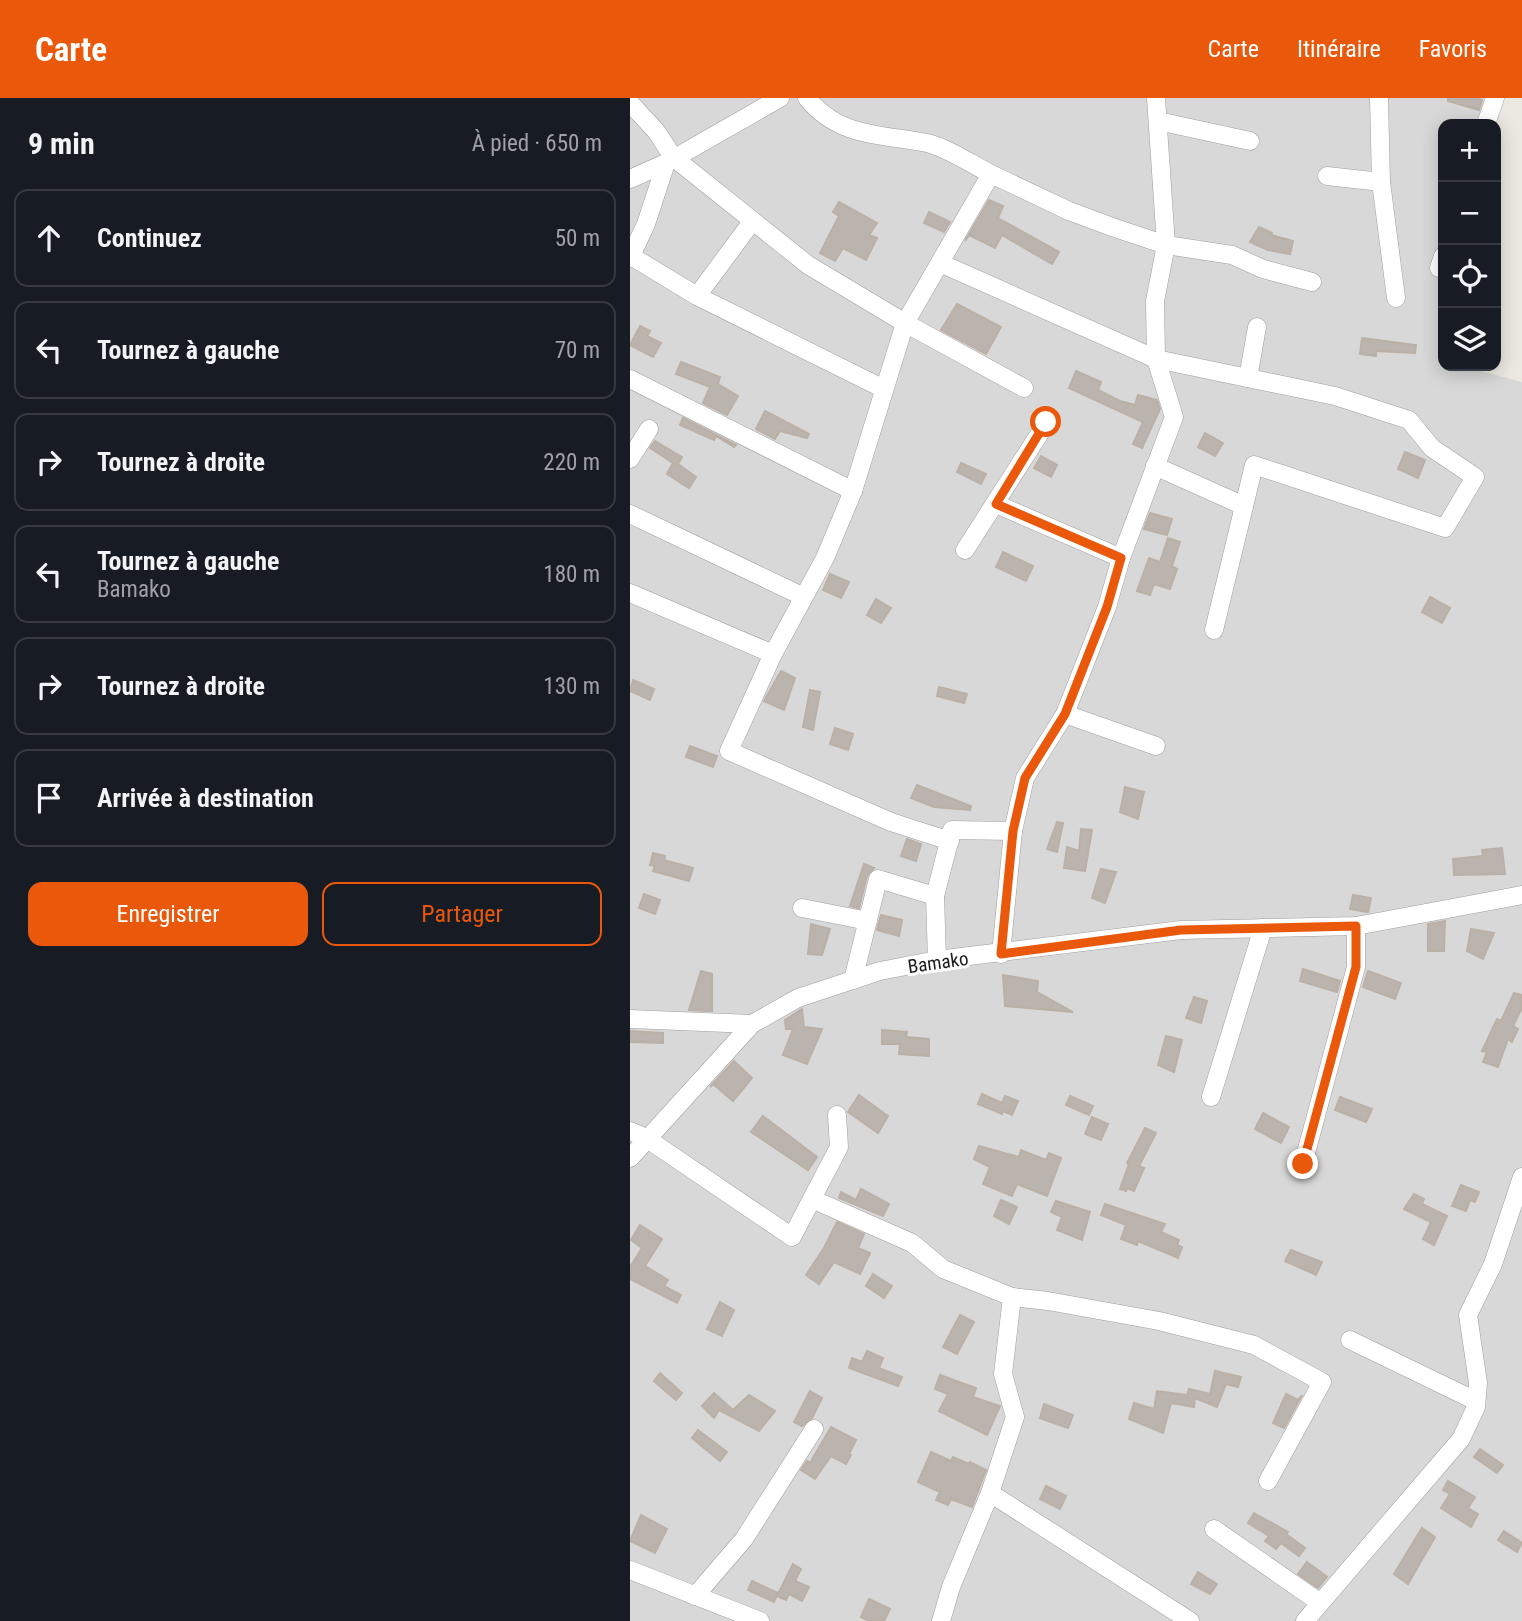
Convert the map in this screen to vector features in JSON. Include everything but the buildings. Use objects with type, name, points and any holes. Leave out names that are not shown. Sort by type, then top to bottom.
[{"type":"street","points":[[630,179],[670,160],[780,98]]},
{"type":"street","points":[[807,98],[815,108],[860,134],[930,144],[1069,211],[1166,245],[1232,255],[1263,269],[1312,282]]},
{"type":"street","points":[[1001,954],[1013,831],[1025,778],[1065,714],[1107,607],[1121,558],[1174,417],[1156,359],[1155,301],[1166,245],[1156,98]]},
{"type":"street","points":[[1379,98],[1381,182],[1396,298]]},
{"type":"street","points":[[1488,119],[1495,98]]},
{"type":"street","points":[[630,103],[656,131],[670,160],[808,265],[905,323],[1024,388]]},
{"type":"street","points":[[1158,121],[1250,141]]},
{"type":"street","points":[[670,160],[631,257],[697,296],[884,389]]},
{"type":"street","points":[[950,841],[891,822],[729,751],[773,654],[802,596],[825,558],[853,491],[905,323],[991,174]]},
{"type":"street","points":[[1327,176],[1381,182]]},
{"type":"street","points":[[697,296],[751,223]]},
{"type":"street","points":[[940,263],[1156,359],[1335,396],[1409,420],[1432,448],[1475,477],[1445,528],[1254,465],[1214,630]]},
{"type":"street","points":[[1248,378],[1257,327]]},
{"type":"street","points":[[630,379],[853,491]]},
{"type":"street","points":[[965,550],[1046,422]]},
{"type":"street","points":[[630,459],[649,429]]},
{"type":"street","points":[[1155,466],[1244,506]]},
{"type":"street","points":[[996,504],[1121,558]]},
{"type":"street","points":[[630,514],[802,596]]},
{"type":"street","points":[[630,593],[773,654]]},
{"type":"street","points":[[1065,714],[1156,746]]},
{"type":"street","points":[[937,960],[935,897],[952,830],[1013,831]]},
{"type":"street","points":[[853,980],[878,880],[935,897]]},
{"type":"street","name":"Bamako","points":[[630,1158],[638,1134],[752,1024],[798,998],[853,980],[937,960],[1181,930],[1356,926],[1522,895]]},
{"type":"street","points":[[802,908],[868,921]]},
{"type":"street","points":[[1303,1164],[1356,967],[1356,926]]},
{"type":"street","points":[[1211,1097],[1263,928]]},
{"type":"street","points":[[630,1019],[752,1024]]},
{"type":"street","points":[[638,1134],[792,1237],[839,1147],[837,1115]]},
{"type":"street","points":[[1305,1621],[1461,1438],[1476,1401],[1478,1383],[1468,1315],[1493,1264],[1522,1177]]},
{"type":"street","points":[[812,1199],[912,1242],[943,1269],[1012,1297],[1159,1321],[1254,1345],[1322,1382],[1268,1481]]},
{"type":"street","points":[[941,1621],[951,1587],[990,1493],[1015,1417],[1003,1374],[1012,1297]]},
{"type":"street","points":[[1350,1340],[1476,1401]]},
{"type":"street","points":[[695,1596],[744,1539],[814,1429]]},
{"type":"street","points":[[990,1493],[1190,1621]]},
{"type":"street","points":[[1214,1529],[1319,1602]]},
{"type":"street","points":[[630,1570],[760,1621]]},
{"type":"shaded area","points":[[630,98],[1484,98],[1482,119],[1438,119],[1438,371],[1481,371],[1522,382],[1522,1621],[630,1621]]},
{"type":"route","points":[[1046,422],[996,504],[1121,558],[1107,607],[1065,714],[1025,778],[1013,831],[1001,954],[1181,930],[1356,926],[1356,967],[1303,1164]]}]
